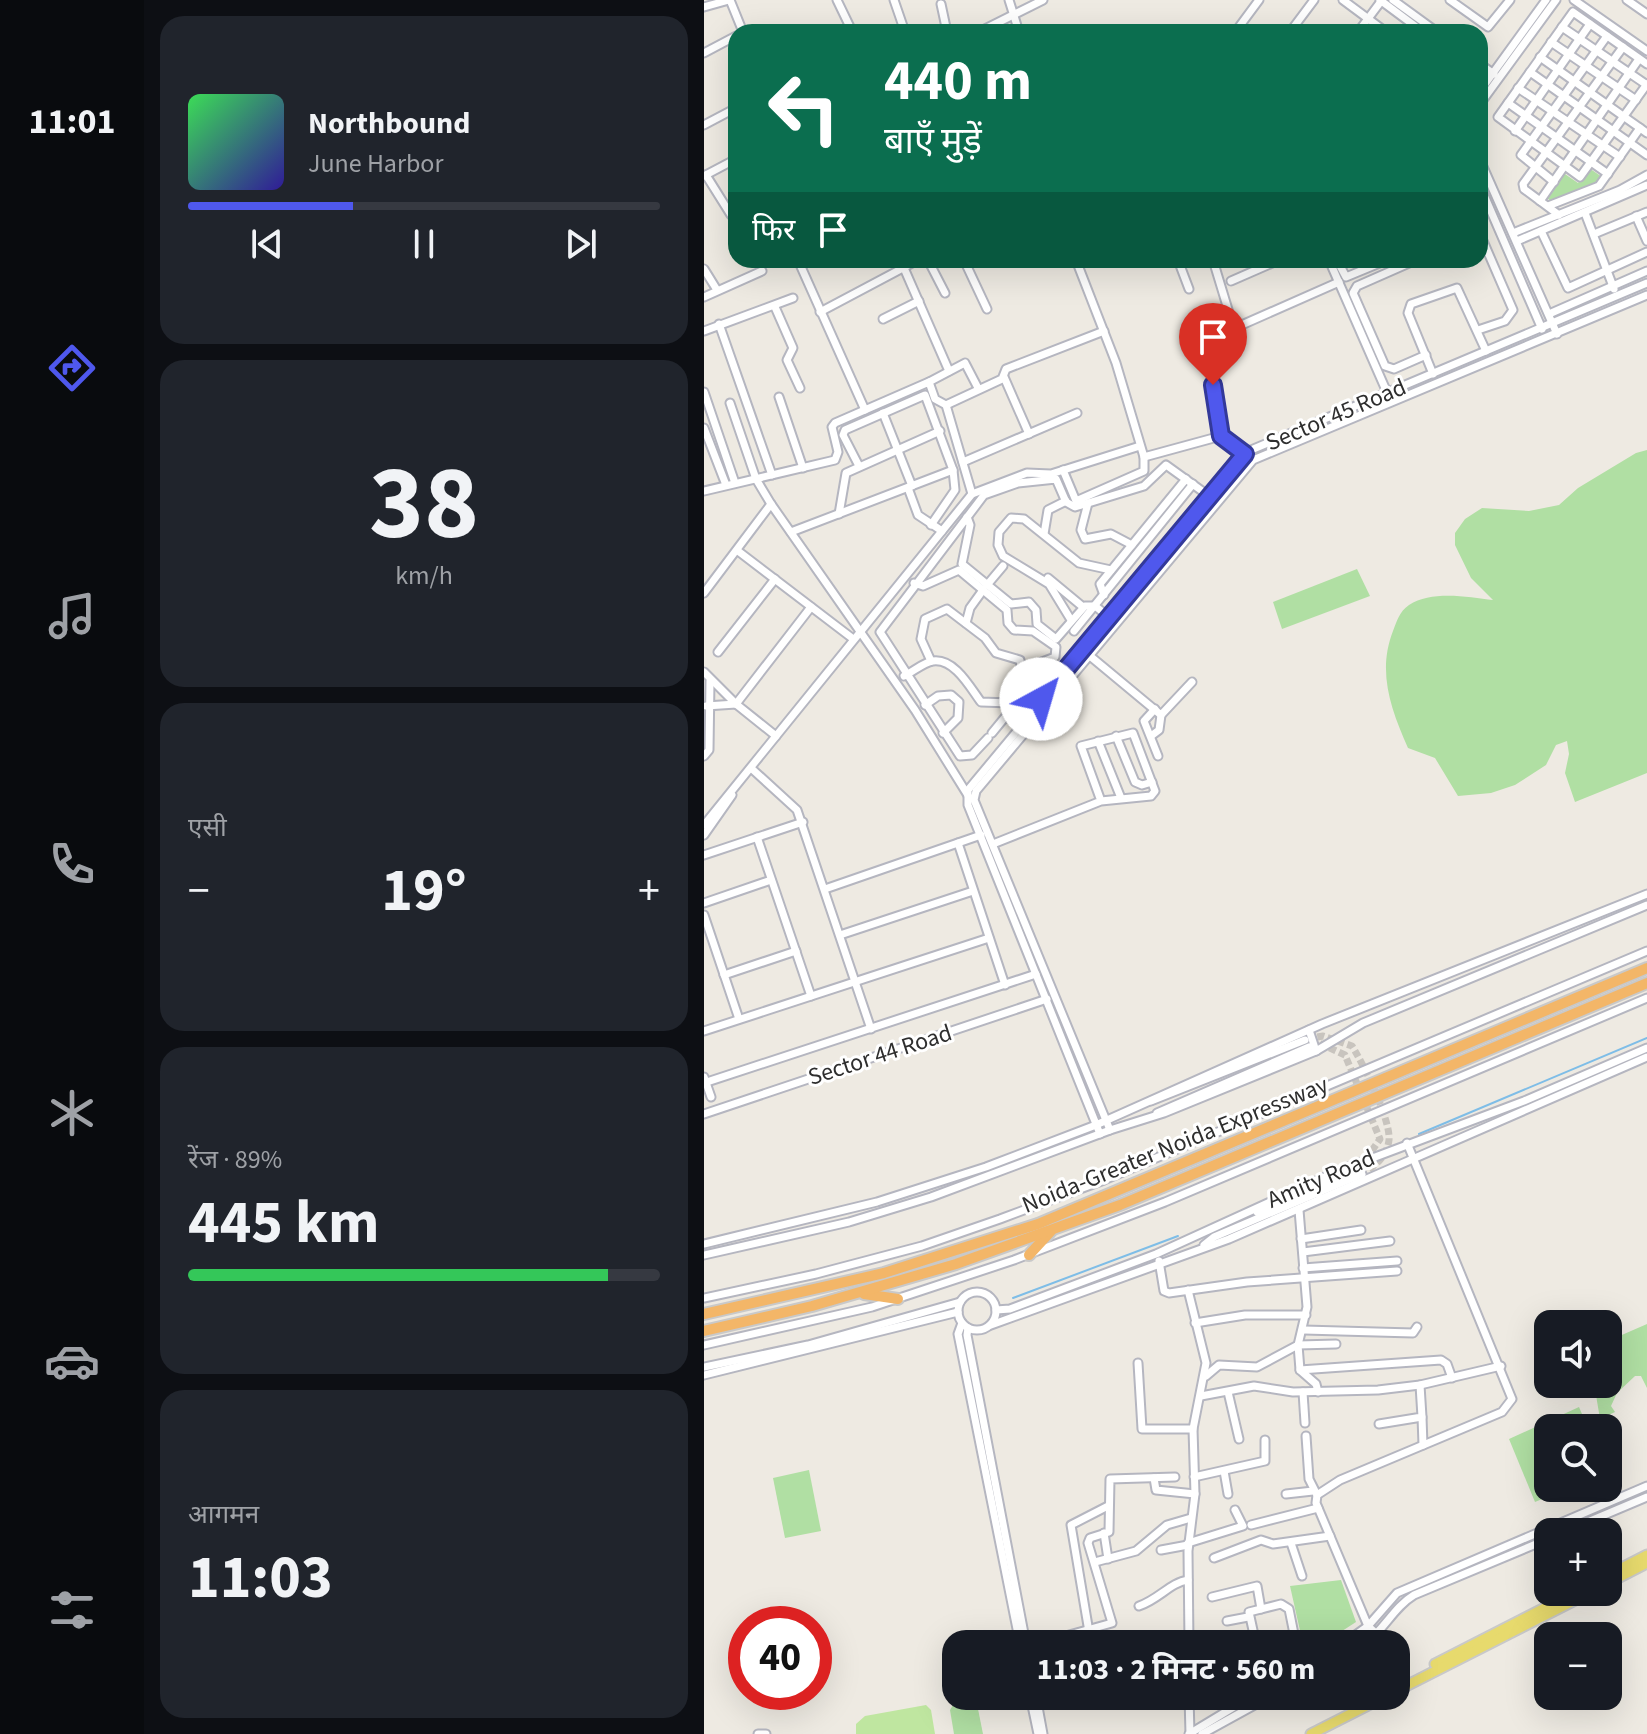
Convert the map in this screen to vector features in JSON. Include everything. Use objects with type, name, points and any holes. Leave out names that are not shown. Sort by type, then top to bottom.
[{"type":"highway","name":"Noida-Greater Noida Expressway","points":[[704,1314],[884,1273],[1038,1224],[1647,968]]},
{"type":"highway","name":"Noida-Greater Noida Expressway","points":[[704,1331],[858,1293],[1120,1205],[1647,983]]},
{"type":"highway","points":[[1029,1255],[1052,1229]]},
{"type":"highway","points":[[858,1293],[898,1299]]},
{"type":"main road","points":[[1622,1568],[1647,1555]]},
{"type":"main road","points":[[1622,1576],[1647,1563]]},
{"type":"main road","points":[[1410,1677],[1549,1606]]},
{"type":"main road","points":[[1410,1684],[1563,1606]]},
{"type":"main road","points":[[1299,1734],[1346,1710]]},
{"type":"main road","points":[[1311,1734],[1358,1710]]},
{"type":"street","points":[[704,7],[729,0],[740,24]]},
{"type":"street","points":[[837,0],[849,24]]},
{"type":"street","points":[[894,0],[902,24]]},
{"type":"street","points":[[1009,0],[1016,24]]},
{"type":"street","points":[[1241,24],[1259,0]]},
{"type":"street","points":[[1296,24],[1314,0]]},
{"type":"street","points":[[1343,0],[1375,24]]},
{"type":"street","points":[[1364,24],[1381,0],[1412,24]]},
{"type":"street","points":[[1393,0],[1426,24]]},
{"type":"street","points":[[1450,0],[1484,24]]},
{"type":"street","points":[[1488,27],[1510,0]]},
{"type":"street","points":[[1488,90],[1546,0]]},
{"type":"street","points":[[1488,84],[1556,0]]},
{"type":"street","points":[[1627,0],[1645,9]]},
{"type":"street","points":[[996,24],[1038,1]]},
{"type":"street","points":[[1562,27],[1647,85],[1580,177],[1498,117],[1578,1],[1647,51]]},
{"type":"street","points":[[941,4],[945,24]]},
{"type":"street","points":[[1573,12],[1647,64]]},
{"type":"street","points":[[1515,131],[1590,24]]},
{"type":"street","points":[[1554,182],[1520,157],[1607,36]]},
{"type":"street","points":[[704,53],[728,40]]},
{"type":"street","points":[[1551,42],[1636,100]]},
{"type":"street","points":[[1559,215],[1523,187],[1623,47]]},
{"type":"street","points":[[1540,57],[1644,130],[1629,143],[1608,174],[1592,189],[1548,206]]},
{"type":"street","points":[[1540,201],[1639,59]]},
{"type":"street","points":[[1530,72],[1647,155]]},
{"type":"street","points":[[1488,73],[1494,79]]},
{"type":"street","points":[[1488,77],[1494,79]]},
{"type":"street","points":[[1518,88],[1620,157]]},
{"type":"street","points":[[1508,103],[1608,174]]},
{"type":"street","points":[[704,125],[728,112]]},
{"type":"street","points":[[728,163],[705,176],[728,210]]},
{"type":"street","points":[[1515,237],[1647,175]]},
{"type":"street","points":[[1488,178],[1557,334]]},
{"type":"street","points":[[1515,237],[1541,231],[1647,185]]},
{"type":"street","points":[[1488,204],[1546,338]]},
{"type":"street","points":[[1594,234],[1647,212]]},
{"type":"street","points":[[1585,213],[1616,296]]},
{"type":"street","points":[[1636,216],[1647,241]]},
{"type":"street","points":[[1541,231],[1566,288],[1647,252]]},
{"type":"street","points":[[1478,330],[1505,321],[1513,310],[1488,252]]},
{"type":"street","points":[[801,268],[865,410]]},
{"type":"street","points":[[820,312],[904,268],[949,371]]},
{"type":"street","points":[[932,268],[945,293]]},
{"type":"street","points":[[968,268],[987,309]]},
{"type":"street","points":[[1063,470],[1076,501],[1144,471],[1144,457],[1104,331],[1079,268]]},
{"type":"street","points":[[1181,268],[1189,289]]},
{"type":"street","points":[[1215,268],[1230,316],[1229,321],[1212,330],[1207,337],[1221,436],[1253,460]]},
{"type":"street","points":[[1231,281],[1261,268]]},
{"type":"street","points":[[1333,268],[1391,403]]},
{"type":"street","points":[[1341,268],[1346,277],[1368,268]]},
{"type":"street","points":[[1398,268],[1357,286],[1353,293],[1385,366],[1394,369],[1426,355]]},
{"type":"street","points":[[704,269],[717,290]]},
{"type":"street","points":[[704,297],[762,271]]},
{"type":"street","points":[[1549,314],[1647,271]]},
{"type":"street","points":[[1219,335],[1339,282]]},
{"type":"street","name":"Sector 45 Road","points":[[972,793],[1027,716],[1245,454],[1647,283]]},
{"type":"street","points":[[1433,374],[1408,313],[1411,304],[1457,288],[1486,351]]},
{"type":"street","name":"Sector 45 Road","points":[[972,793],[1253,460],[1647,295]]},
{"type":"street","points":[[704,331],[793,298]]},
{"type":"street","points":[[883,319],[919,301]]},
{"type":"street","points":[[775,307],[793,348],[787,360],[800,388]]},
{"type":"street","points":[[719,324],[772,475]]},
{"type":"street","points":[[1029,434],[1004,377],[1006,369],[1104,331]]},
{"type":"street","points":[[704,481],[706,490],[835,460],[838,452],[832,427],[965,363],[978,388]]},
{"type":"street","points":[[946,405],[1004,377]]},
{"type":"street","points":[[929,382],[935,399],[946,405],[972,494]]},
{"type":"street","points":[[704,392],[730,484]]},
{"type":"street","points":[[859,466],[843,433],[925,395],[953,470],[955,490],[931,525]]},
{"type":"street","points":[[779,397],[803,468]]},
{"type":"street","points":[[730,403],[756,479],[771,504],[972,793],[1110,1130]]},
{"type":"street","points":[[883,413],[898,449],[918,515],[942,531]]},
{"type":"street","points":[[963,462],[1077,413]]},
{"type":"street","points":[[704,428],[730,484]]},
{"type":"street","points":[[839,514],[844,478],[859,466],[940,431]]},
{"type":"street","points":[[1144,457],[1221,436]]},
{"type":"street","points":[[704,825],[852,638],[972,494],[1027,473],[1063,470],[1140,446]]},
{"type":"street","points":[[1028,689],[972,755],[962,757],[943,733],[880,632],[914,583],[987,493],[1026,482],[1058,479],[1066,501],[1075,507],[1144,486],[1166,465],[1209,496]]},
{"type":"street","points":[[791,532],[953,470]]},
{"type":"street","points":[[1119,604],[1100,584],[1190,482]]},
{"type":"street","points":[[1044,534],[1045,517],[1051,507],[1066,501]]},
{"type":"street","points":[[1088,503],[1081,530],[1085,539],[1111,534],[1133,549]]},
{"type":"street","points":[[704,593],[771,504]]},
{"type":"street","points":[[967,517],[970,525],[962,564],[1007,610],[1007,620],[1014,630],[1033,631],[1056,647],[1055,657],[1037,664],[1024,678]]},
{"type":"street","points":[[1003,566],[998,545],[1005,523],[1017,517],[1044,534],[1079,563],[1111,570]]},
{"type":"street","points":[[1029,523],[1045,517]]},
{"type":"street","points":[[1074,631],[1106,593],[1133,549]]},
{"type":"street","points":[[738,551],[852,638]]},
{"type":"street","points":[[1003,556],[1049,584],[1071,620]]},
{"type":"street","points":[[966,623],[970,608],[985,587],[1003,566],[1017,563]]},
{"type":"street","points":[[914,583],[923,586],[958,570],[1011,604],[1029,602],[1036,610],[1037,624],[1056,639],[1083,607],[1095,606],[1109,617]]},
{"type":"street","points":[[1048,578],[1083,607]]},
{"type":"street","points":[[718,652],[775,579]]},
{"type":"street","points":[[706,706],[736,704],[811,607]]},
{"type":"street","points":[[950,611],[970,608]]},
{"type":"street","points":[[931,661],[921,639],[925,619],[944,609],[966,623],[996,653],[1020,660],[1024,686],[1041,699]]},
{"type":"street","points":[[1090,656],[1158,712],[1159,730],[1151,736]]},
{"type":"street","points":[[895,681],[931,661],[940,662],[967,681],[981,702],[1015,705],[1027,716]]},
{"type":"street","points":[[704,672],[710,681],[776,736]]},
{"type":"street","points":[[704,756],[709,750],[706,706],[710,681]]},
{"type":"street","points":[[1158,756],[1144,721],[1192,682]]},
{"type":"street","points":[[925,705],[942,695],[951,695],[959,702],[958,718],[943,733]]},
{"type":"street","points":[[993,844],[1101,801],[1151,796],[1155,791],[1134,734],[1098,741],[1081,749],[1101,801]]},
{"type":"street","points":[[1116,736],[1135,782],[1142,785],[1152,782]]},
{"type":"street","points":[[1098,741],[1121,798]]},
{"type":"street","points":[[751,768],[794,804],[803,822],[871,1029]]},
{"type":"street","points":[[704,835],[737,786]]},
{"type":"street","points":[[972,793],[980,836],[1100,1134]]},
{"type":"street","points":[[704,855],[803,822]]},
{"type":"street","points":[[825,889],[988,832]]},
{"type":"street","points":[[757,837],[811,996]]},
{"type":"street","points":[[958,843],[1005,985]]},
{"type":"street","points":[[704,903],[771,880]]},
{"type":"street","points":[[840,935],[973,891]]},
{"type":"street","points":[[704,1244],[877,1202],[986,1167],[1096,1125],[1309,1030],[1647,894]]},
{"type":"street","points":[[704,1255],[849,1222],[918,1201],[1151,1117],[1363,1023],[1647,905]]},
{"type":"street","points":[[704,915],[739,1019]]},
{"type":"street","points":[[704,1031],[989,938]]},
{"type":"street","points":[[724,975],[796,951]]},
{"type":"street","points":[[704,1298],[816,1274],[922,1246],[1000,1219],[1104,1180],[1647,951]]},
{"type":"street","points":[[713,1103],[705,1081],[1036,974]]},
{"type":"street","name":"Sector 44 Road","points":[[704,1114],[713,1103],[1055,996]]},
{"type":"street","points":[[704,1345],[898,1299],[1029,1255],[1152,1207],[1647,998]]},
{"type":"street","points":[[1309,1030],[1310,1046]]},
{"type":"street","points":[[1145,1101],[1310,1046]]},
{"type":"street","name":"Amity Road","points":[[996,1310],[1010,1309],[1086,1282],[1407,1143],[1524,1101],[1647,1048]]},
{"type":"street","name":"Amity Road","points":[[991,1325],[1299,1210],[1412,1156],[1647,1057]]},
{"type":"street","points":[[1286,1494],[1315,1493],[1509,1406],[1511,1391],[1407,1143]]},
{"type":"street","points":[[1199,1233],[1361,1171],[1214,1237],[1200,1248]]},
{"type":"street","points":[[1299,1210],[1306,1279],[1306,1315],[1298,1345],[1300,1370],[1316,1384],[1318,1392]]},
{"type":"street","points":[[1301,1239],[1361,1230]]},
{"type":"street","points":[[1303,1252],[1390,1241]]},
{"type":"street","points":[[1159,1261],[1166,1293],[1397,1271]]},
{"type":"street","points":[[1303,1268],[1397,1261]]},
{"type":"street","points":[[979,1273],[983,1292]]},
{"type":"street","points":[[704,1367],[808,1345],[960,1302],[969,1293],[971,1281],[967,1277]]},
{"type":"street","points":[[1188,1290],[1206,1363],[1206,1377],[1193,1429],[1195,1494],[1188,1544],[1189,1630]]},
{"type":"street","points":[[965,1326],[983,1329],[991,1325],[996,1310],[992,1298],[983,1292],[969,1293]]},
{"type":"street","points":[[960,1302],[958,1312],[967,1335],[1020,1630]]},
{"type":"street","points":[[704,1375],[958,1312]]},
{"type":"street","points":[[1195,1323],[1245,1315],[1306,1315]]},
{"type":"street","points":[[1304,1330],[1413,1333],[1417,1327]]},
{"type":"street","points":[[1206,1377],[1219,1365],[1257,1367],[1298,1345],[1336,1344]]},
{"type":"street","points":[[1300,1370],[1441,1360],[1447,1364],[1452,1378]]},
{"type":"street","points":[[1138,1363],[1142,1429],[1193,1429]]},
{"type":"street","points":[[1201,1396],[1254,1386],[1318,1392],[1420,1385],[1501,1366]]},
{"type":"street","points":[[1420,1385],[1423,1445]]},
{"type":"street","points":[[1228,1392],[1239,1439]]},
{"type":"street","points":[[1303,1392],[1305,1423]]},
{"type":"street","points":[[1379,1424],[1422,1417]]},
{"type":"street","points":[[1306,1436],[1318,1508],[1368,1626],[1372,1630]]},
{"type":"street","points":[[1194,1477],[1265,1461],[1265,1440]]},
{"type":"street","points":[[1224,1471],[1228,1494]]},
{"type":"street","points":[[1108,1559],[1110,1479],[1175,1477]]},
{"type":"street","points":[[1154,1478],[1156,1490],[1195,1494]]},
{"type":"street","points":[[1362,1630],[1397,1593],[1647,1486]]},
{"type":"street","points":[[1633,1492],[1637,1501]]},
{"type":"street","points":[[1597,1518],[1647,1497]]},
{"type":"street","points":[[1089,1630],[1071,1525],[1108,1506]]},
{"type":"street","points":[[1251,1525],[1318,1508]]},
{"type":"street","points":[[1161,1550],[1243,1526],[1235,1510]]},
{"type":"street","points":[[1095,1562],[1136,1551],[1167,1525],[1191,1518]]},
{"type":"street","points":[[1094,1630],[1112,1623],[1088,1540],[1107,1532]]},
{"type":"street","points":[[1214,1558],[1261,1540],[1270,1544],[1291,1543],[1330,1536]]},
{"type":"street","points":[[1291,1543],[1302,1576]]},
{"type":"street","points":[[1380,1630],[1402,1602],[1414,1595],[1534,1545]]},
{"type":"street","points":[[1139,1606],[1156,1600],[1175,1583],[1188,1580]]},
{"type":"street","points":[[1212,1597],[1257,1586],[1261,1609]]},
{"type":"street","points":[[1252,1630],[1249,1612],[1287,1607],[1293,1630]]},
{"type":"street","points":[[1227,1621],[1248,1617]]},
{"type":"street","points":[[1036,1710],[1040,1734]]},
{"type":"street","points":[[1189,1710],[1189,1733]]},
{"type":"street","points":[[1189,1733],[1228,1710]]},
{"type":"street","points":[[1202,1734],[1246,1710]]},
{"type":"street","points":[[758,1734],[766,1734]]},
{"type":"green space","points":[[1589,168],[1602,177],[1599,181],[1551,201],[1545,197],[1562,172],[1578,183]]},
{"type":"green space","points":[[1647,450],[1647,773],[1575,802],[1565,773],[1569,754],[1567,741],[1556,745],[1546,765],[1515,785],[1491,793],[1458,796],[1435,758],[1408,748],[1396,719],[1388,690],[1386,661],[1399,617],[1409,605],[1428,597],[1493,600],[1471,578],[1455,545],[1455,533],[1465,519],[1482,508],[1529,511],[1559,505],[1578,488],[1636,453]]},
{"type":"green space","points":[[1357,569],[1370,596],[1282,629],[1273,602]]},
{"type":"green space","points":[[1647,1324],[1647,1388],[1641,1376],[1635,1376],[1622,1388],[1622,1335]]},
{"type":"green space","points":[[1596,1398],[1615,1398],[1611,1406],[1615,1412],[1599,1414]]},
{"type":"green space","points":[[1579,1407],[1582,1414],[1564,1414]]},
{"type":"green space","points":[[1534,1428],[1534,1500],[1509,1439]]},
{"type":"green space","points":[[809,1470],[821,1531],[785,1538],[773,1478]]},
{"type":"green space","points":[[1341,1580],[1356,1622],[1344,1630],[1300,1630],[1290,1586]]},
{"type":"green space","points":[[926,1705],[931,1710],[935,1734],[856,1734],[856,1724],[865,1716]]},
{"type":"green space","points":[[950,1710],[978,1710],[983,1734],[954,1734]]},
{"type":"waterway","points":[[1419,1134],[1647,1038]]},
{"type":"waterway","points":[[1013,1298],[1178,1236]]},
{"type":"tunnel","points":[[1307,1039],[1323,1036],[1352,1046],[1375,1092],[1386,1120],[1389,1140],[1383,1156],[1362,1174]]},
{"type":"tunnel","points":[[1310,1046],[1319,1043],[1345,1055],[1380,1139],[1360,1168]]},
{"type":"route","points":[[1041,699],[1245,454],[1221,436],[1213,385]]}]
